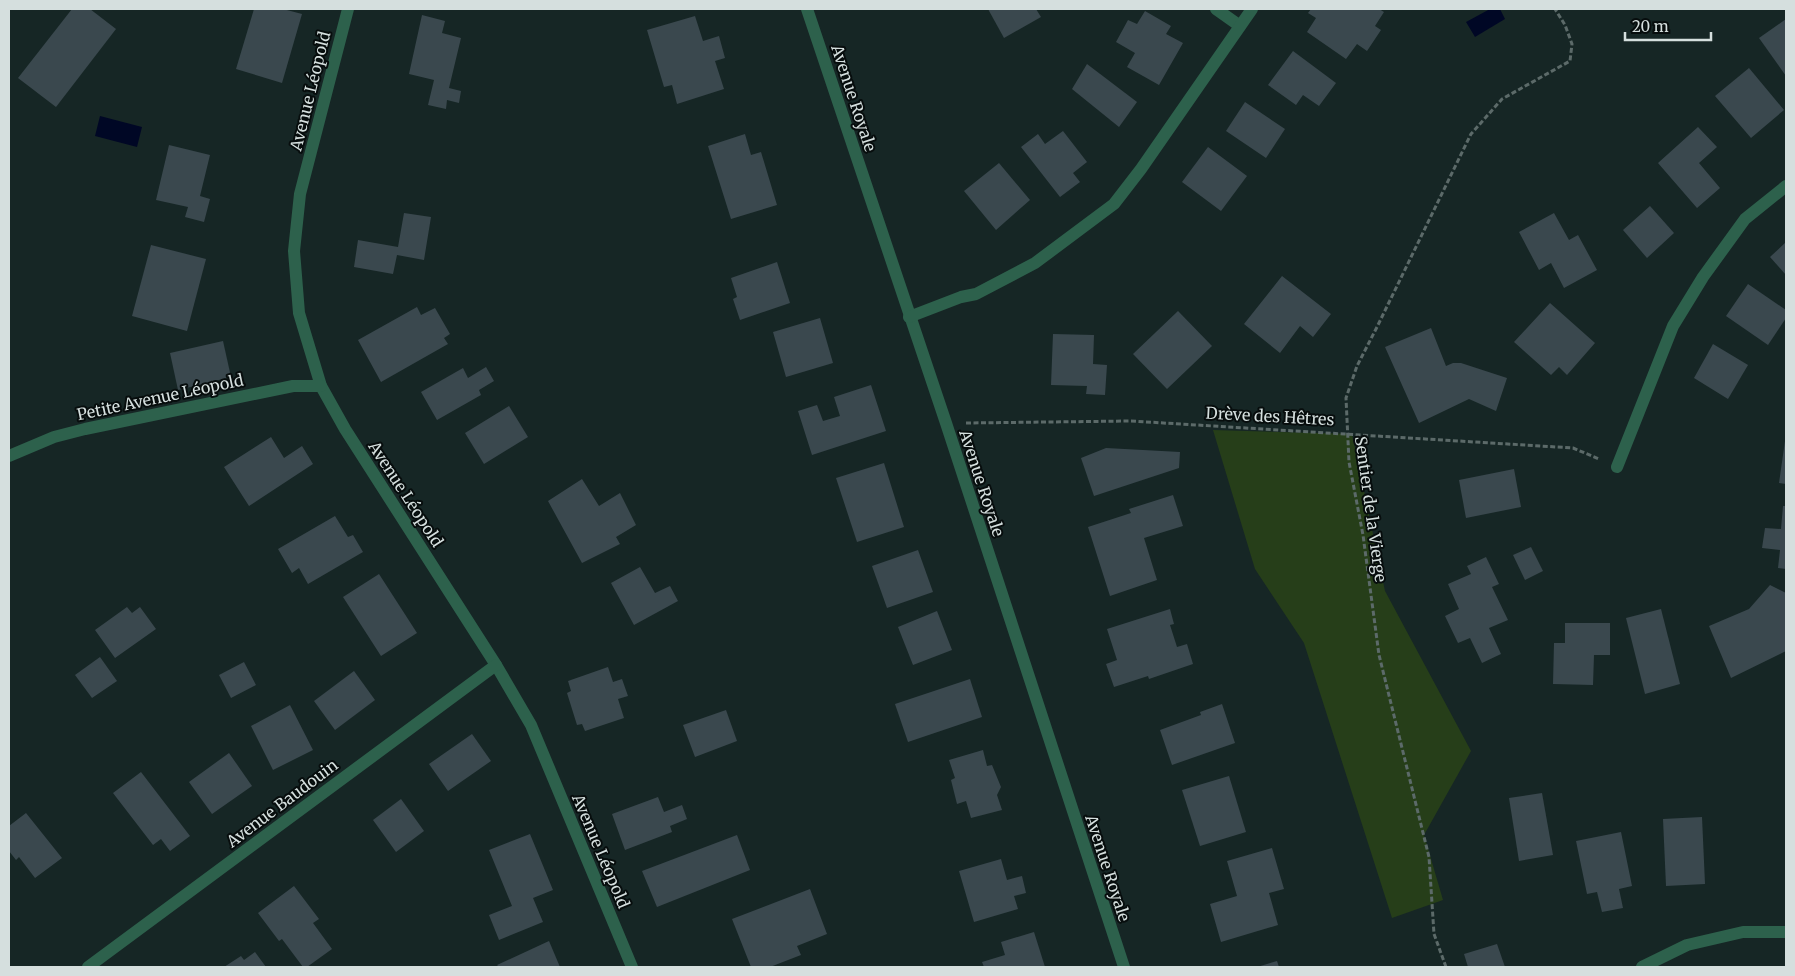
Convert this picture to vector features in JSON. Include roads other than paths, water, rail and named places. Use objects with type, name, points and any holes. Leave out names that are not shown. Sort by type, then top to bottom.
[{"type":"street","name":"Avenue Léopold","points":[[348,9],[300,194],[294,251],[299,313],[322,386],[345,429],[496,664],[531,725],[632,967]]},
{"type":"street","name":"Avenue Royale","points":[[808,9],[1124,967]]},
{"type":"street","points":[[1216,9],[1240,26]]},
{"type":"street","points":[[910,317],[961,297],[976,294],[1035,263],[1114,204],[1141,169],[1252,9]]},
{"type":"street","points":[[1618,467],[1673,326],[1702,277],[1745,220],[1786,186]]},
{"type":"street","name":"Petite Avenue Léopold","points":[[9,456],[54,437],[85,429],[293,386],[322,386]]},
{"type":"street","name":"Avenue Baudouin","points":[[88,967],[496,664]]},
{"type":"street","points":[[1642,967],[1687,945],[1743,932],[1786,932]]},
{"type":"water","points":[[1490,9],[1500,9],[1505,19],[1475,37],[1466,22]]},
{"type":"water","points":[[100,116],[142,127],[137,147],[95,136]]}]
